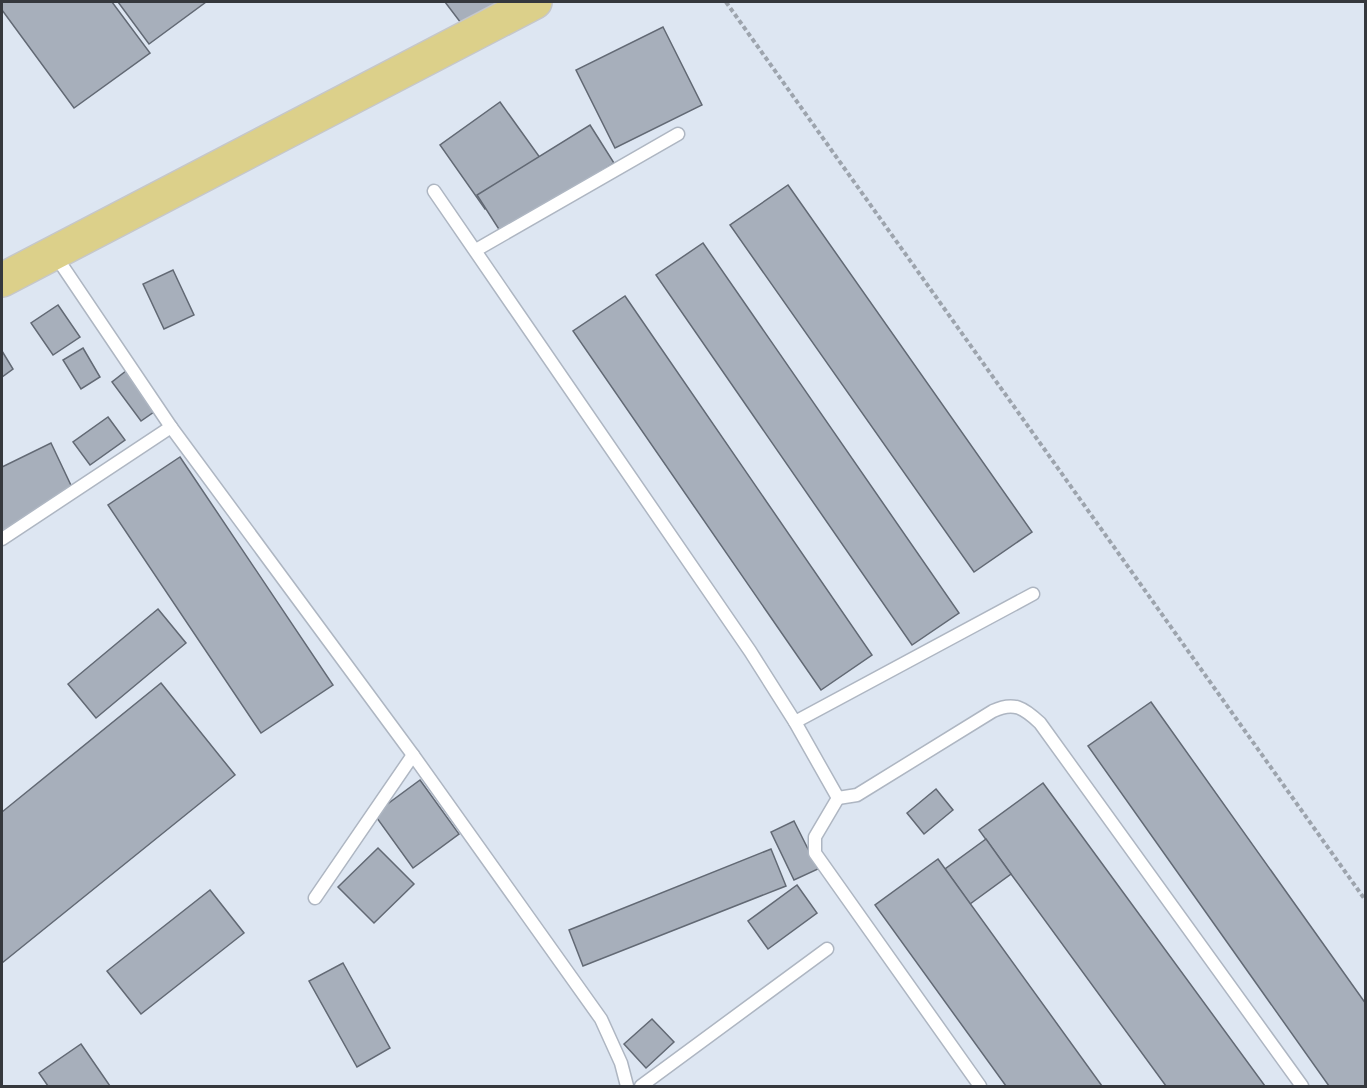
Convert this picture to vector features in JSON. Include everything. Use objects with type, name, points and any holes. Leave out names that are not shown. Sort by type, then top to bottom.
[{"type":"main road","points":[[2,280],[535,2]]},
{"type":"lane","points":[[476,250],[678,134]]},
{"type":"lane","points":[[434,191],[750,651],[795,722],[838,798]]},
{"type":"lane","points":[[54,254],[171,427],[413,755],[601,1019],[621,1063],[627,1086]]},
{"type":"lane","points":[[2,540],[171,427]]},
{"type":"lane","points":[[795,722],[1033,594]]},
{"type":"lane","points":[[838,798],[857,795],[1003,706],[1015,706],[1029,712],[1047,733],[1302,1086]]},
{"type":"lane","points":[[315,898],[413,755]]},
{"type":"lane","points":[[838,798],[815,837],[815,853],[980,1086]]},
{"type":"lane","points":[[641,1086],[827,949]]},
{"type":"path","points":[[726,2],[1365,901]]},
{"type":"building","points":[[2,2],[112,2],[150,53],[74,108],[2,10]]},
{"type":"building","points":[[118,2],[206,2],[149,44]]},
{"type":"building","points":[[445,2],[498,2],[464,27]]},
{"type":"building","points":[[663,27],[702,105],[615,148],[576,70]]},
{"type":"building","points":[[500,102],[546,166],[485,209],[440,145]]},
{"type":"building","points":[[590,125],[614,163],[502,234],[477,195]]},
{"type":"building","points":[[788,185],[1032,532],[974,572],[730,225]]},
{"type":"building","points":[[703,243],[959,613],[912,645],[656,275]]},
{"type":"building","points":[[173,270],[194,315],[164,329],[143,284]]},
{"type":"building","points":[[625,296],[872,655],[821,690],[573,331]]},
{"type":"building","points":[[58,305],[80,337],[53,355],[31,323]]},
{"type":"building","points":[[83,348],[100,377],[81,389],[63,360]]},
{"type":"building","points":[[2,351],[13,369],[2,377]]},
{"type":"building","points":[[131,367],[161,407],[141,421],[112,382]]},
{"type":"building","points":[[108,417],[125,440],[90,465],[73,442]]},
{"type":"building","points":[[51,443],[76,496],[2,532],[2,467]]},
{"type":"building","points":[[180,457],[333,685],[261,733],[108,505]]},
{"type":"building","points":[[158,609],[186,643],[96,718],[68,684]]},
{"type":"building","points":[[161,683],[235,775],[2,963],[2,812]]},
{"type":"building","points":[[1151,702],[1366,1004],[1366,1086],[1329,1086],[1088,746]]},
{"type":"building","points":[[420,780],[459,834],[413,868],[374,814]]},
{"type":"building","points":[[1043,783],[1265,1086],[1166,1086],[979,830]]},
{"type":"building","points":[[936,789],[953,810],[924,834],[907,813]]},
{"type":"building","points":[[794,821],[818,869],[794,880],[771,832]]},
{"type":"building","points":[[986,839],[1011,874],[970,904],[945,869]]},
{"type":"building","points":[[378,848],[414,884],[374,923],[338,887]]},
{"type":"building","points":[[771,849],[786,886],[583,966],[569,930]]},
{"type":"building","points":[[938,859],[1102,1086],[1006,1086],[875,905]]},
{"type":"building","points":[[797,885],[817,913],[768,949],[748,921]]},
{"type":"building","points":[[210,890],[244,933],[141,1014],[107,971]]},
{"type":"building","points":[[343,963],[390,1048],[357,1067],[309,981]]},
{"type":"building","points":[[652,1019],[674,1042],[646,1068],[624,1044]]},
{"type":"building","points":[[81,1044],[110,1086],[48,1086],[39,1073]]}]
